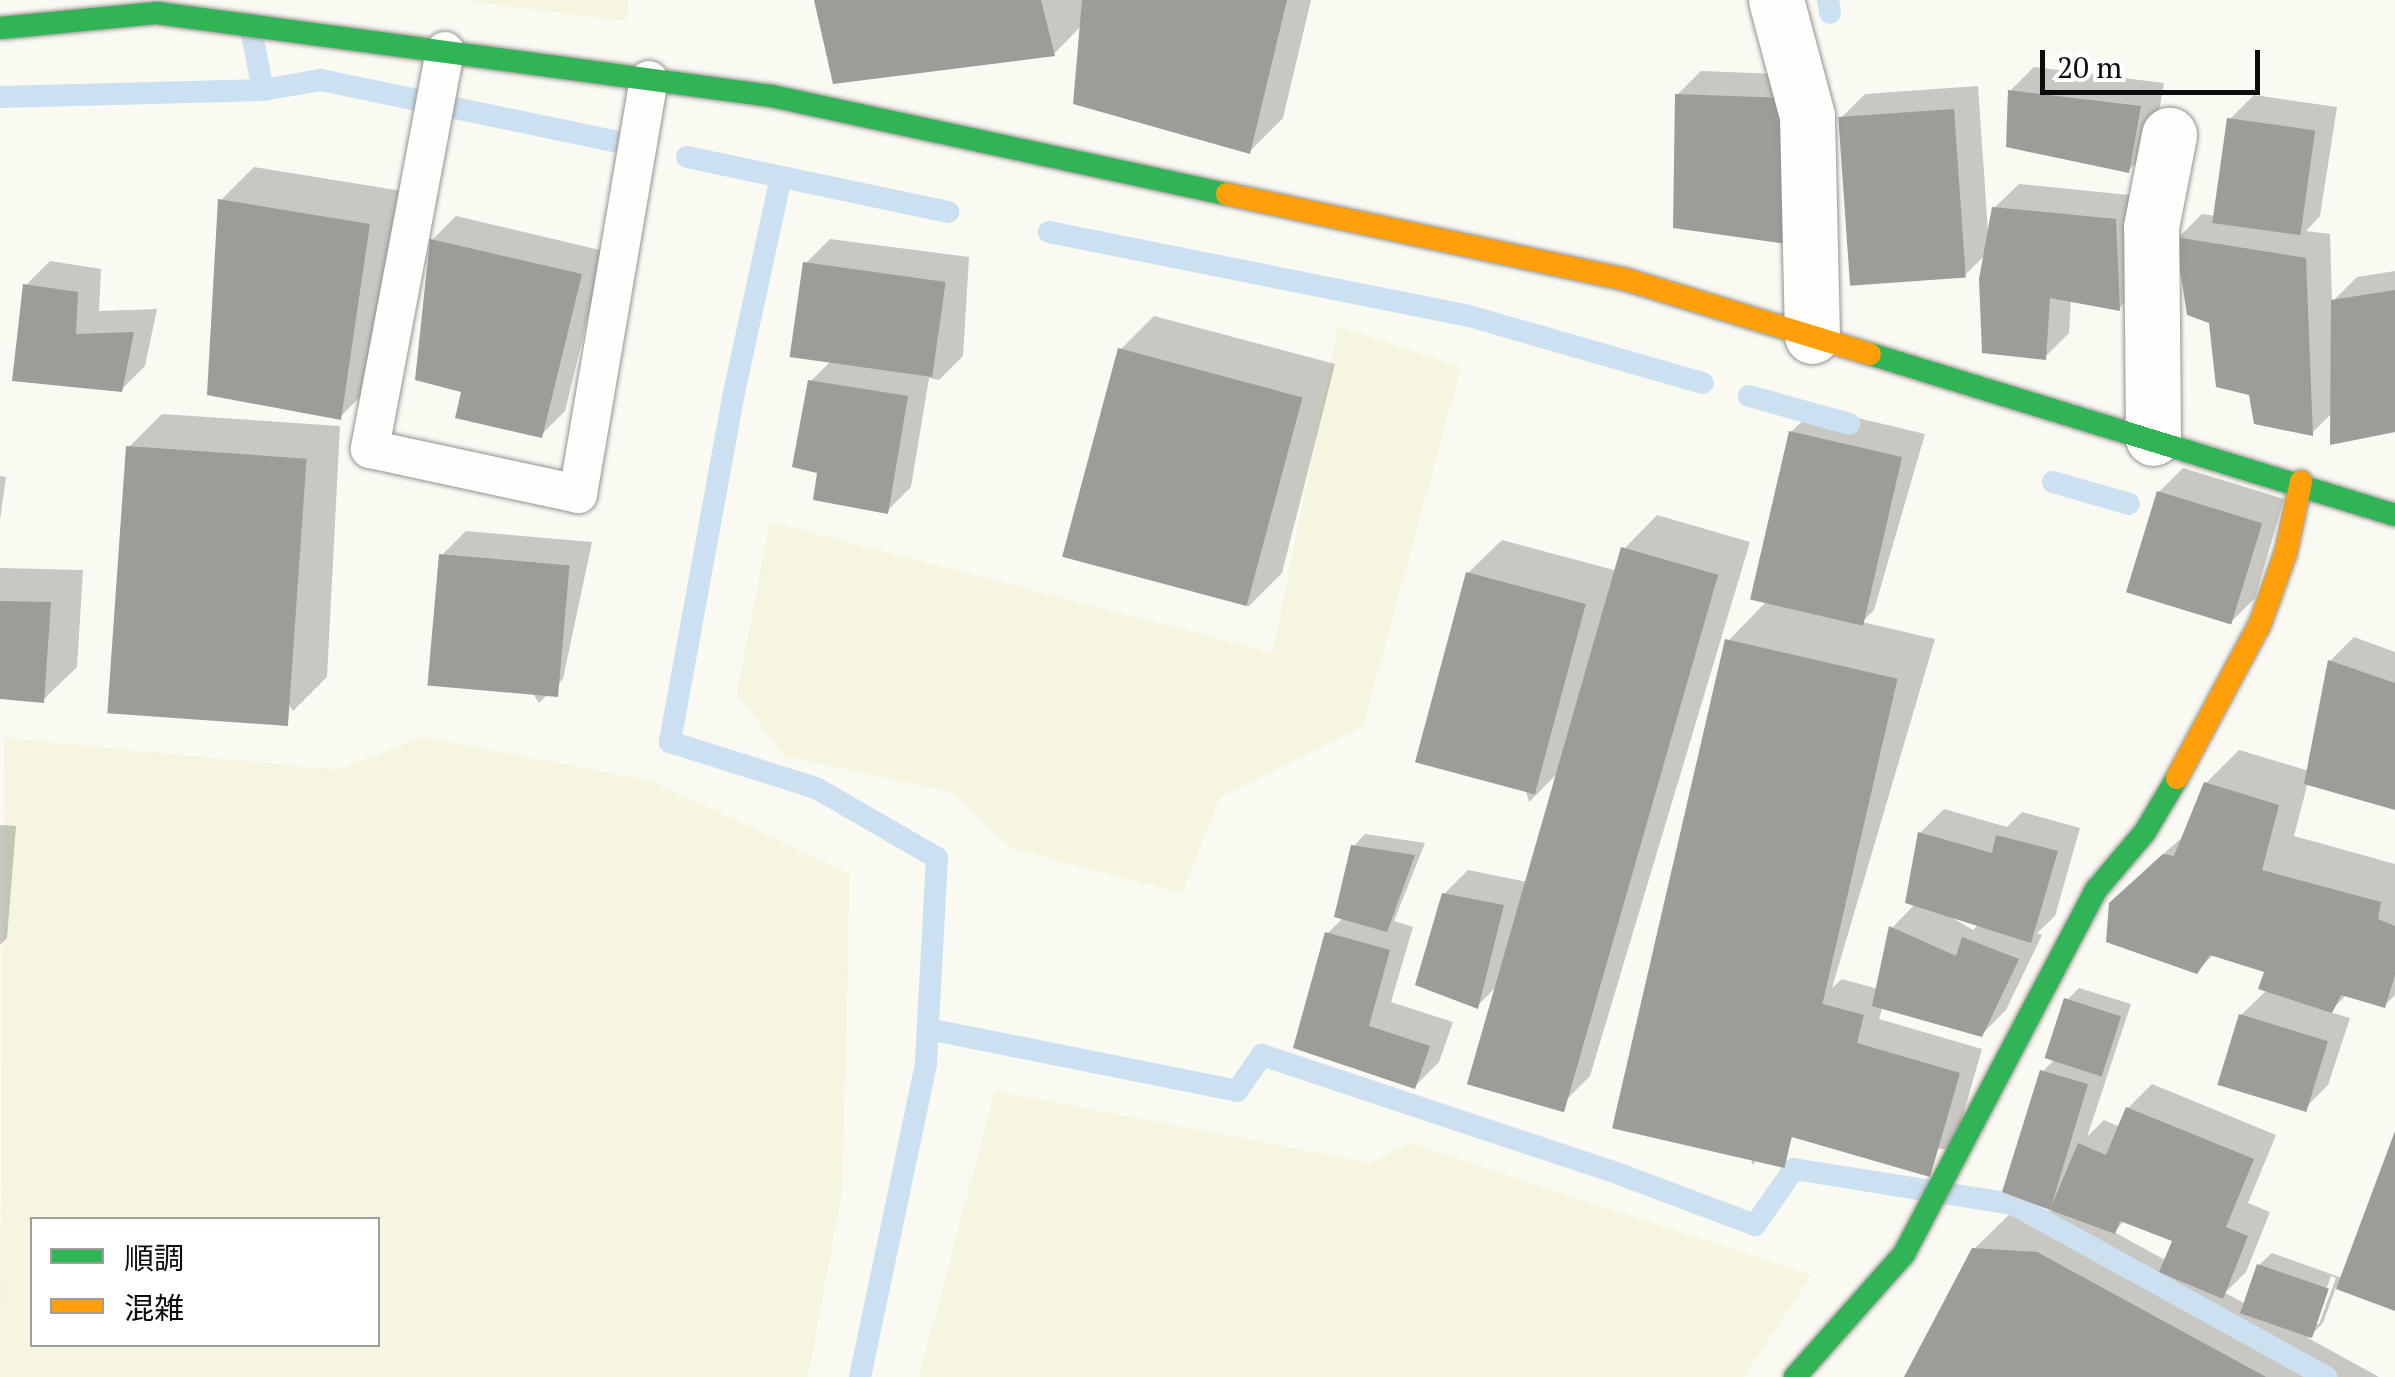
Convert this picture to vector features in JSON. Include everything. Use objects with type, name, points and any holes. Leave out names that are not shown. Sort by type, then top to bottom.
[{"type":"street","points":[[1776,0],[1807,116],[1812,336]]},
{"type":"street","points":[[0,28],[157,13],[274,28],[438,88],[648,80],[772,96],[1624,279],[2301,482],[2395,515]]},
{"type":"street","points":[[2153,438],[2151,228],[2169,135]]},
{"type":"street","points":[[1795,1377],[1904,1254],[2096,890],[2145,832],[2200,739],[2260,624],[2286,552],[2301,482]]},
{"type":"lane","points":[[438,88],[370,449],[578,494],[648,80]]},
{"type":"green space","points":[[460,0],[628,0],[627,21]]},
{"type":"green space","points":[[1338,326],[1461,367],[1363,726],[1220,797],[1182,893],[1011,848],[952,792],[784,756],[737,694],[770,522],[1273,653]]},
{"type":"green space","points":[[423,737],[651,781],[850,874],[842,1191],[808,1377],[0,1377],[4,738],[338,770]]},
{"type":"green space","points":[[995,1091],[1371,1163],[1409,1143],[1811,1275],[1744,1377],[919,1377]]},
{"type":"building","points":[[814,0],[1041,0],[1055,56],[833,84]]},
{"type":"building","points":[[1082,0],[1287,0],[1250,154],[1073,104]]},
{"type":"building","points":[[2008,90],[2141,106],[2129,173],[2006,147]]},
{"type":"building","points":[[1675,94],[1784,98],[1787,244],[1673,228]]},
{"type":"building","points":[[1954,109],[1966,278],[1850,286],[1838,117]]},
{"type":"building","points":[[2227,118],[2315,130],[2300,235],[2212,223]]},
{"type":"building","points":[[218,199],[370,224],[341,420],[207,395]]},
{"type":"building","points":[[1992,207],[2116,219],[2120,311],[2050,298],[2046,360],[1982,353],[1979,279]]},
{"type":"building","points":[[2175,237],[2306,258],[2313,436],[2254,424],[2249,395],[2216,387],[2209,323],[2187,315]]},
{"type":"building","points":[[430,239],[582,274],[542,438],[455,418],[461,392],[415,380]]},
{"type":"building","points":[[803,262],[946,282],[932,377],[790,357]]},
{"type":"building","points":[[23,284],[78,292],[76,334],[134,332],[122,392],[12,381]]},
{"type":"building","points":[[2395,290],[2395,432],[2330,445],[2331,300]]},
{"type":"building","points":[[1118,348],[1302,397],[1247,606],[1062,557]]},
{"type":"building","points":[[808,380],[908,396],[888,514],[813,500],[817,473],[792,467]]},
{"type":"building","points":[[1789,431],[1902,457],[1863,626],[1750,600]]},
{"type":"building","points":[[126,446],[307,459],[288,726],[107,713]]},
{"type":"building","points":[[2157,491],[2262,523],[2231,625],[2126,592]]},
{"type":"building","points":[[1621,547],[1718,575],[1564,1112],[1467,1084]]},
{"type":"building","points":[[439,554],[570,565],[558,697],[427,685]]},
{"type":"building","points":[[1466,572],[1586,604],[1535,794],[1415,762]]},
{"type":"building","points":[[0,601],[51,602],[44,703],[0,699]]},
{"type":"building","points":[[1725,639],[1897,679],[1785,1168],[1612,1128]]},
{"type":"building","points":[[2328,660],[2395,683],[2395,810],[2304,784]]},
{"type":"building","points":[[2204,782],[2279,805],[2262,870],[2381,902],[2378,919],[2395,926],[2395,975],[2385,1008],[2341,995],[2332,1013],[2258,989],[2264,972],[2210,955],[2197,974],[2106,942],[2109,903],[2163,854],[2174,856]]},
{"type":"building","points":[[1918,832],[1992,853],[1996,835],[2058,851],[2031,943],[1905,903]]},
{"type":"building","points":[[1351,845],[1415,855],[1387,932],[1334,917]]},
{"type":"building","points":[[1442,893],[1504,905],[1478,1009],[1415,985]]},
{"type":"building","points":[[1889,926],[1956,956],[1962,937],[2019,959],[1982,1037],[1872,1006]]},
{"type":"building","points":[[1325,932],[1390,950],[1369,1026],[1430,1046],[1415,1089],[1293,1048]]},
{"type":"building","points":[[2064,998],[2121,1017],[2102,1076],[2045,1058]]},
{"type":"building","points":[[1815,1002],[1864,1015],[1857,1043],[1960,1073],[1930,1177],[1778,1133]]},
{"type":"building","points":[[2239,1014],[2328,1041],[2306,1112],[2217,1085]]},
{"type":"building","points":[[2040,1070],[2088,1084],[2051,1207],[2078,1143],[2106,1155],[2126,1107],[2254,1159],[2226,1227],[2248,1236],[2223,1299],[2159,1272],[2172,1241],[2120,1221],[2115,1234],[2002,1192]]},
{"type":"building","points":[[2395,1131],[2395,1311],[2336,1289]]},
{"type":"building","points":[[1972,1248],[2037,1252],[2266,1377],[1904,1377]]},
{"type":"building","points":[[2257,1264],[2329,1289],[2312,1338],[2240,1313]]},
{"type":"waterway","points":[[1828,0],[1830,13]]},
{"type":"waterway","points":[[250,24],[263,90]]},
{"type":"waterway","points":[[0,97],[263,90],[321,80],[638,146]]},
{"type":"waterway","points":[[687,157],[948,212]]},
{"type":"waterway","points":[[781,177],[733,398],[670,742],[816,788],[937,858],[926,1064],[860,1377]]},
{"type":"waterway","points":[[1049,232],[1469,316],[1703,383]]},
{"type":"waterway","points":[[1749,396],[1849,424]]},
{"type":"waterway","points":[[2053,482],[2129,504]]},
{"type":"waterway","points":[[928,1029],[1237,1091],[1262,1055],[1622,1175],[1755,1225],[1794,1169],[2013,1204],[2326,1377]]},
{"type":"traffic: fast","points":[[0,28],[157,13],[772,96],[1227,194]]},
{"type":"traffic: fast","points":[[1870,354],[2395,515]]},
{"type":"traffic: fast","points":[[1795,1377],[1904,1254],[2096,890],[2145,832],[2177,778]]},
{"type":"traffic: slow","points":[[1227,194],[1624,279],[1870,354]]},
{"type":"traffic: slow","points":[[2177,778],[2260,624],[2286,552],[2301,482]]}]
